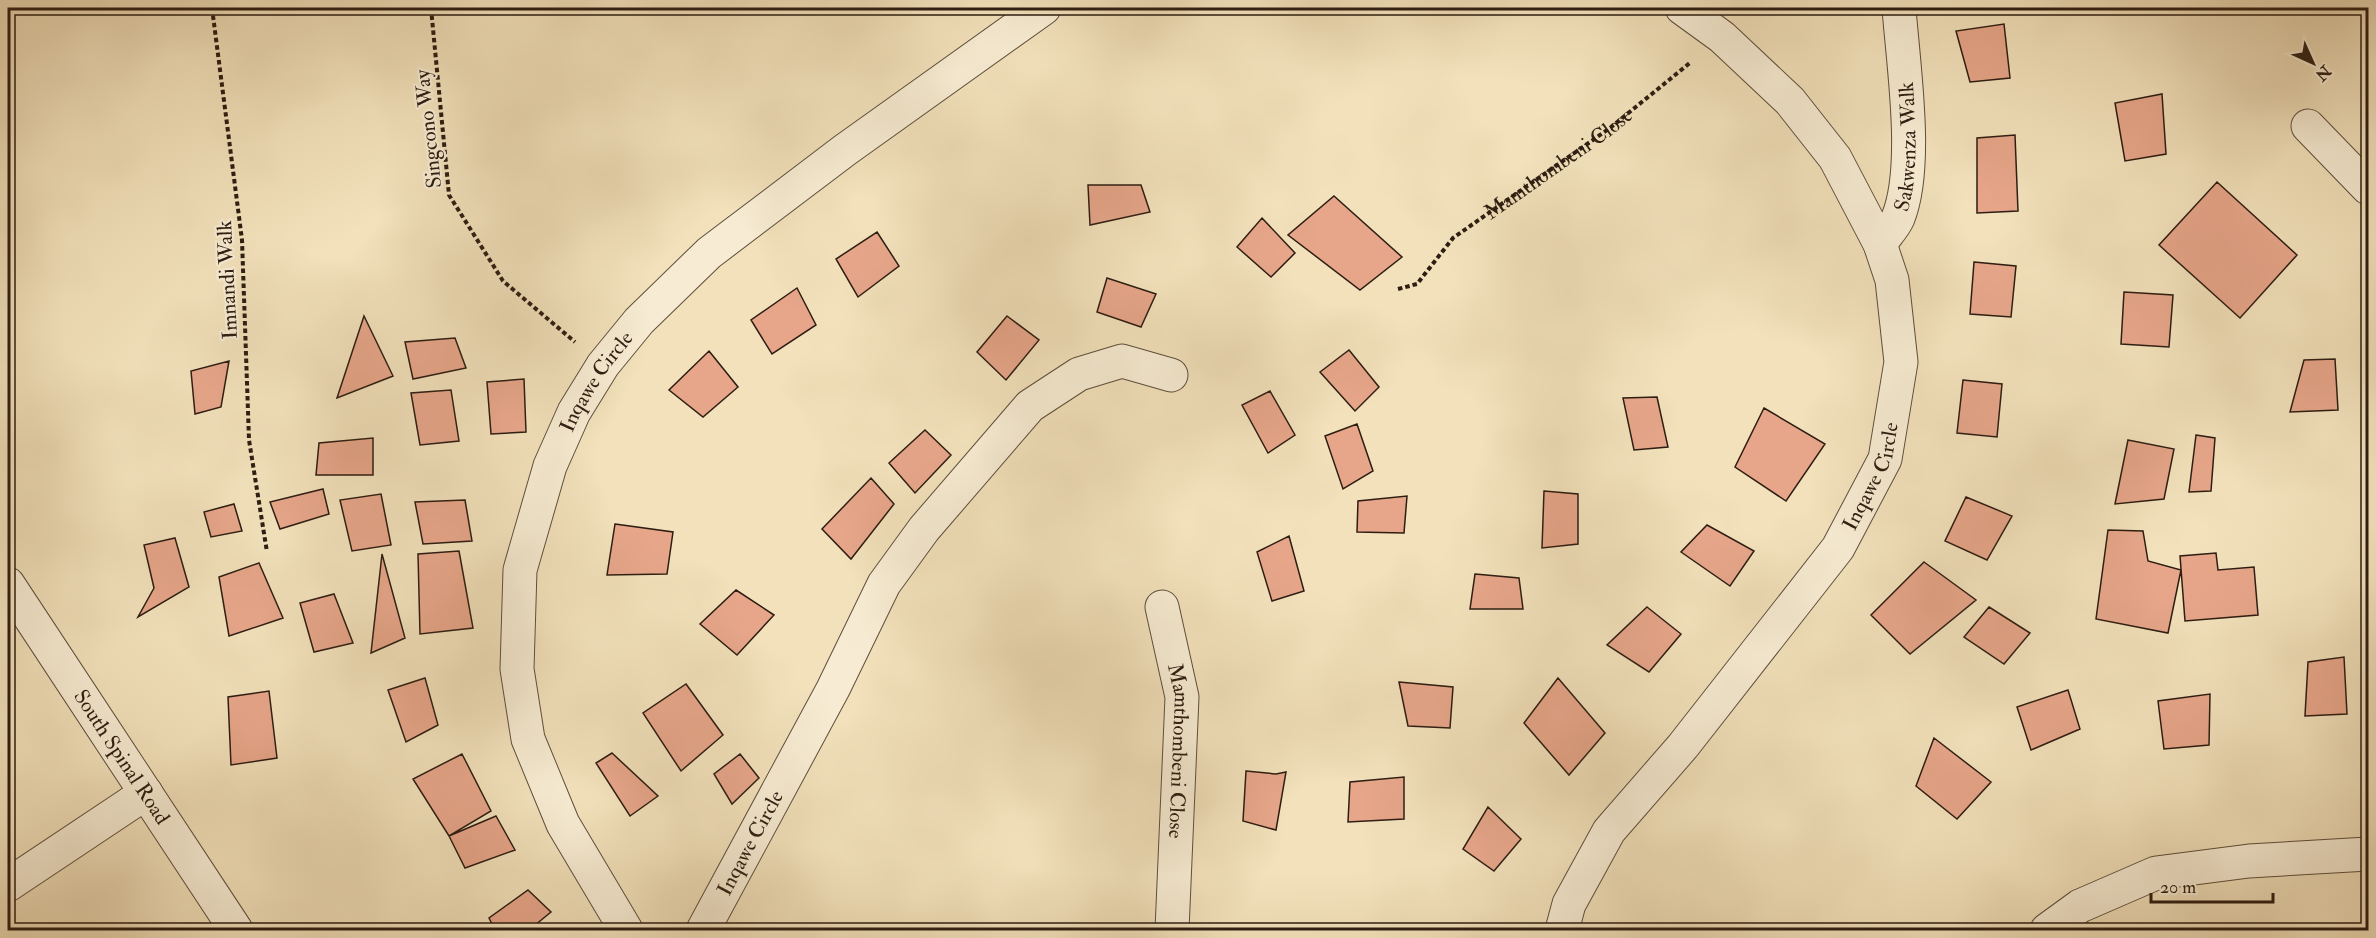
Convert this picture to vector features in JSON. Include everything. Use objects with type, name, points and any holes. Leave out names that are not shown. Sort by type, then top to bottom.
[{"type":"street","name":"Inqawe Circle","points":[[626,930],[563,824],[528,739],[518,669],[520,570],[550,466],[574,412],[603,365],[639,321],[709,253],[845,150],[1044,8]]},
{"type":"street","name":"Inqawe Circle","points":[[1562,930],[1569,904],[1609,831],[1683,746],[1838,548],[1885,459],[1901,362],[1892,280],[1880,244],[1835,158],[1790,101],[1722,37],[1682,8]]},
{"type":"street","name":"Sakwenza Walk","points":[[1880,244],[1898,218],[1905,186],[1909,148],[1899,8]]},
{"type":"street","points":[[2308,126],[2368,188]]},
{"type":"street","name":"Inqawe Circle","points":[[703,930],[806,741],[884,584],[924,529],[1030,406],[1079,374],[1122,361],[1171,375]]},
{"type":"street","name":"South Spinal Road","points":[[8,584],[236,930]]},
{"type":"street","name":"Mamthombeni Close","points":[[1162,607],[1182,697],[1172,930]]},
{"type":"street","points":[[8,885],[146,793]]},
{"type":"street","points":[[2047,930],[2080,906],[2156,873],[2249,861],[2368,854]]},
{"type":"path","name":"Imnandi Walk","points":[[212,8],[242,240],[249,440],[267,552]]},
{"type":"path","name":"Singcono Way","points":[[432,8],[449,195],[503,281],[603,365]]},
{"type":"path","name":"Mamthombeni Close","points":[[1398,289],[1417,284],[1453,238],[1610,128],[1722,37]]},
{"type":"building","points":[[2004,24],[2010,78],[1970,82],[1956,31]]},
{"type":"building","points":[[2162,94],[2166,154],[2125,161],[2115,103]]},
{"type":"building","points":[[2015,135],[2018,211],[1977,213],[1977,138]]},
{"type":"building","points":[[2217,182],[2297,255],[2240,318],[2159,245]]},
{"type":"building","points":[[1088,185],[1141,185],[1150,212],[1090,225]]},
{"type":"building","points":[[1334,196],[1402,257],[1360,290],[1288,235]]},
{"type":"building","points":[[1262,218],[1295,253],[1271,277],[1237,247]]},
{"type":"building","points":[[877,232],[899,266],[858,297],[836,259]]},
{"type":"building","points":[[1974,262],[2016,266],[2011,317],[1970,314]]},
{"type":"building","points":[[1107,278],[1156,294],[1141,327],[1097,312]]},
{"type":"building","points":[[797,288],[816,325],[772,354],[751,320]]},
{"type":"building","points":[[2124,292],[2173,295],[2169,347],[2121,344]]},
{"type":"building","points":[[364,316],[393,376],[337,398]]},
{"type":"building","points":[[1007,316],[1039,340],[1006,380],[977,352]]},
{"type":"building","points":[[455,338],[466,368],[413,379],[405,342]]},
{"type":"building","points":[[1349,350],[1379,387],[1355,411],[1320,372]]},
{"type":"building","points":[[709,351],[738,387],[703,417],[669,390]]},
{"type":"building","points":[[2335,359],[2338,410],[2290,412],[2304,360]]},
{"type":"building","points":[[229,361],[221,407],[195,414],[191,371]]},
{"type":"building","points":[[524,379],[526,432],[491,434],[487,382]]},
{"type":"building","points":[[1963,380],[2002,384],[1997,437],[1957,433]]},
{"type":"building","points":[[451,390],[459,441],[420,445],[411,393]]},
{"type":"building","points":[[1270,391],[1295,435],[1268,453],[1242,405]]},
{"type":"building","points":[[1657,397],[1668,447],[1634,450],[1623,398]]},
{"type":"building","points":[[1764,408],[1825,444],[1786,501],[1735,467]]},
{"type":"building","points":[[1357,424],[1373,471],[1343,489],[1325,436]]},
{"type":"building","points":[[925,430],[951,455],[915,493],[889,463]]},
{"type":"building","points":[[2196,435],[2215,438],[2211,491],[2189,492]]},
{"type":"building","points":[[373,438],[373,475],[316,475],[319,443]]},
{"type":"building","points":[[2128,440],[2174,449],[2164,499],[2115,504]]},
{"type":"building","points":[[871,478],[894,504],[851,559],[822,529]]},
{"type":"building","points":[[323,489],[329,514],[280,529],[270,502]]},
{"type":"building","points":[[1544,491],[1578,494],[1578,544],[1542,548]]},
{"type":"building","points":[[381,494],[391,545],[352,551],[340,500]]},
{"type":"building","points":[[1407,496],[1404,533],[1357,532],[1358,501]]},
{"type":"building","points":[[1966,497],[2012,516],[1987,560],[1945,541]]},
{"type":"building","points":[[465,500],[472,541],[423,544],[415,502]]},
{"type":"building","points":[[234,504],[242,531],[211,537],[204,512]]},
{"type":"building","points":[[615,524],[673,532],[667,574],[607,575]]},
{"type":"building","points":[[1707,525],[1754,551],[1730,586],[1681,552]]},
{"type":"building","points":[[2108,530],[2143,531],[2148,561],[2181,570],[2168,633],[2096,619]]},
{"type":"building","points":[[1289,536],[1304,591],[1272,601],[1257,552]]},
{"type":"building","points":[[175,538],[189,587],[138,617],[154,588],[144,545]]},
{"type":"building","points":[[459,551],[473,628],[420,634],[418,554]]},
{"type":"building","points":[[2216,553],[2218,570],[2254,567],[2258,615],[2185,621],[2180,556]]},
{"type":"building","points":[[382,554],[405,638],[371,653]]},
{"type":"building","points":[[1924,562],[1976,600],[1910,654],[1871,615]]},
{"type":"building","points":[[259,563],[283,618],[229,636],[219,577]]},
{"type":"building","points":[[1475,574],[1519,578],[1523,609],[1470,609]]},
{"type":"building","points":[[736,590],[774,615],[737,655],[700,624]]},
{"type":"building","points":[[334,594],[353,643],[314,652],[300,603]]},
{"type":"building","points":[[1647,607],[1681,634],[1649,672],[1607,645]]},
{"type":"building","points":[[1989,607],[2030,633],[2004,664],[1964,637]]},
{"type":"building","points":[[2344,657],[2347,714],[2305,716],[2308,662]]},
{"type":"building","points":[[425,678],[438,725],[406,742],[388,690]]},
{"type":"building","points":[[1558,678],[1605,733],[1569,775],[1524,723]]},
{"type":"building","points":[[1399,682],[1453,687],[1450,728],[1408,726]]},
{"type":"building","points":[[686,684],[723,735],[681,771],[643,713]]},
{"type":"building","points":[[2068,690],[2080,729],[2031,750],[2017,707]]},
{"type":"building","points":[[269,691],[277,758],[231,765],[228,697]]},
{"type":"building","points":[[2210,694],[2209,745],[2164,749],[2158,701]]},
{"type":"building","points":[[1934,738],[1991,782],[1957,819],[1916,786]]},
{"type":"building","points":[[612,753],[658,796],[630,816],[596,763]]},
{"type":"building","points":[[462,754],[491,811],[449,836],[413,779]]},
{"type":"building","points":[[740,754],[759,778],[732,804],[714,774]]},
{"type":"building","points":[[1246,771],[1276,774],[1286,772],[1276,830],[1243,821]]},
{"type":"building","points":[[1404,777],[1404,819],[1348,822],[1350,782]]},
{"type":"building","points":[[1488,807],[1521,839],[1494,871],[1463,849]]},
{"type":"building","points":[[496,816],[515,850],[465,868],[449,836]]},
{"type":"building","points":[[528,890],[551,912],[529,930],[495,930],[489,918]]}]
